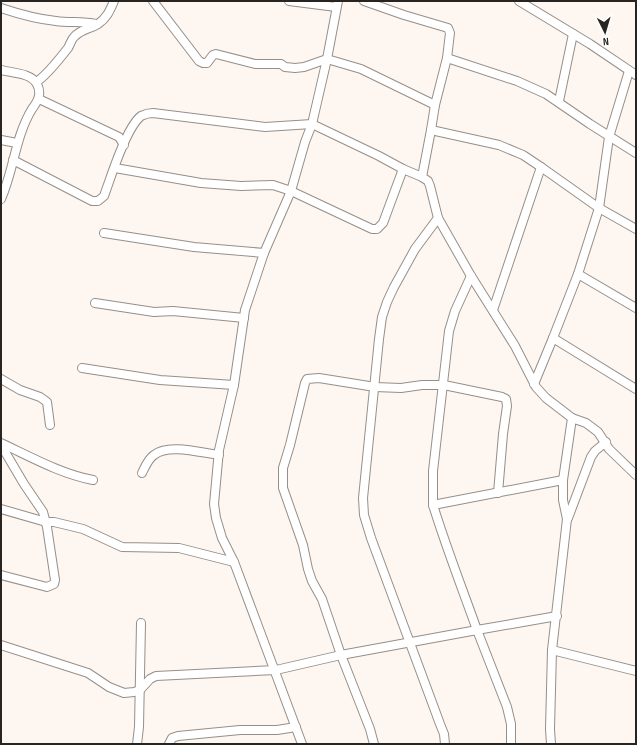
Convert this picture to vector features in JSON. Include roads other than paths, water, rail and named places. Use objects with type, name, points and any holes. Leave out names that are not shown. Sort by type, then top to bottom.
[{"type":"street","points":[[36,82],[44,76],[68,48],[74,37],[84,29],[98,24],[109,13],[114,1]]},
{"type":"street","points":[[153,1],[199,60],[203,63],[207,63],[213,55],[216,54],[256,64],[280,64],[285,67],[295,68],[304,67],[327,59],[361,69],[435,105]]},
{"type":"street","points":[[289,1],[337,4],[327,59],[312,124],[304,142],[291,191],[264,253],[244,318],[234,385],[219,455],[214,504],[216,518],[222,538],[234,562],[276,670],[302,744]]},
{"type":"street","points":[[364,1],[448,28],[450,32],[422,177]]},
{"type":"street","points":[[519,1],[632,73],[610,137],[599,208],[578,274],[534,384]]},
{"type":"street","points":[[1,8],[22,15],[55,21],[76,23],[89,22],[98,24]]},
{"type":"street","points":[[559,102],[573,34]]},
{"type":"street","points":[[446,58],[517,81],[546,94],[636,153]]},
{"type":"street","points":[[1,70],[24,75],[33,79],[36,82],[40,94],[39,99],[30,113],[17,143],[8,184],[1,199]]},
{"type":"street","points":[[39,99],[119,137],[124,145]]},
{"type":"street","points":[[13,160],[92,201],[98,201],[104,196],[130,131],[141,116],[148,113],[153,113],[265,127],[312,124],[422,177],[428,181],[430,186],[438,218],[471,276],[516,346],[534,384],[546,398],[572,418],[586,423],[598,432],[610,449],[636,475]]},
{"type":"street","points":[[431,130],[499,145],[523,155],[599,208],[636,229]]},
{"type":"street","points":[[1,140],[17,143]]},
{"type":"street","points":[[493,310],[541,167]]},
{"type":"street","points":[[115,168],[200,184],[241,186],[273,185],[291,191],[372,229],[377,229],[383,223],[403,169]]},
{"type":"street","points":[[438,218],[416,250],[387,302],[382,317],[363,498],[364,515],[371,538],[442,729],[445,744]]},
{"type":"street","points":[[104,233],[194,246],[264,253]]},
{"type":"street","points":[[578,274],[636,308]]},
{"type":"street","points":[[471,276],[455,311],[449,331],[444,385],[433,470],[433,505],[442,536],[457,572],[477,630],[507,707],[511,724],[511,744]]},
{"type":"street","points":[[96,303],[154,312],[173,311],[244,318]]},
{"type":"street","points":[[553,338],[636,389]]},
{"type":"street","points":[[82,368],[160,380],[234,385]]},
{"type":"street","points":[[374,744],[370,729],[341,655],[322,599],[312,581],[303,545],[283,488],[283,468],[305,383],[308,379],[319,378],[375,387],[401,388],[422,385],[444,385],[506,399],[507,406],[498,493]]},
{"type":"street","points":[[1,379],[20,390],[40,397],[47,402],[50,425]]},
{"type":"street","points":[[567,519],[563,500],[563,480],[572,418]]},
{"type":"street","points":[[552,744],[550,729],[552,650],[567,519],[591,457],[595,451],[606,442]]},
{"type":"street","points":[[2,448],[79,477],[93,480]]},
{"type":"street","points":[[1,575],[47,587],[54,584],[55,580],[46,522],[43,512],[2,448]]},
{"type":"street","points":[[142,473],[150,459],[155,454],[163,450],[178,449],[219,455]]},
{"type":"street","points":[[433,505],[563,480]]},
{"type":"street","points":[[1,509],[46,522],[54,522],[83,529],[122,547],[179,548],[234,562]]},
{"type":"street","points":[[1,645],[88,673],[117,691],[130,693],[140,690],[150,678],[156,676],[276,670],[341,655],[557,616]]},
{"type":"street","points":[[136,744],[139,727],[141,623]]},
{"type":"street","points":[[552,650],[636,671]]},
{"type":"street","points":[[169,744],[172,738],[178,736],[240,730],[277,730],[296,727]]}]
